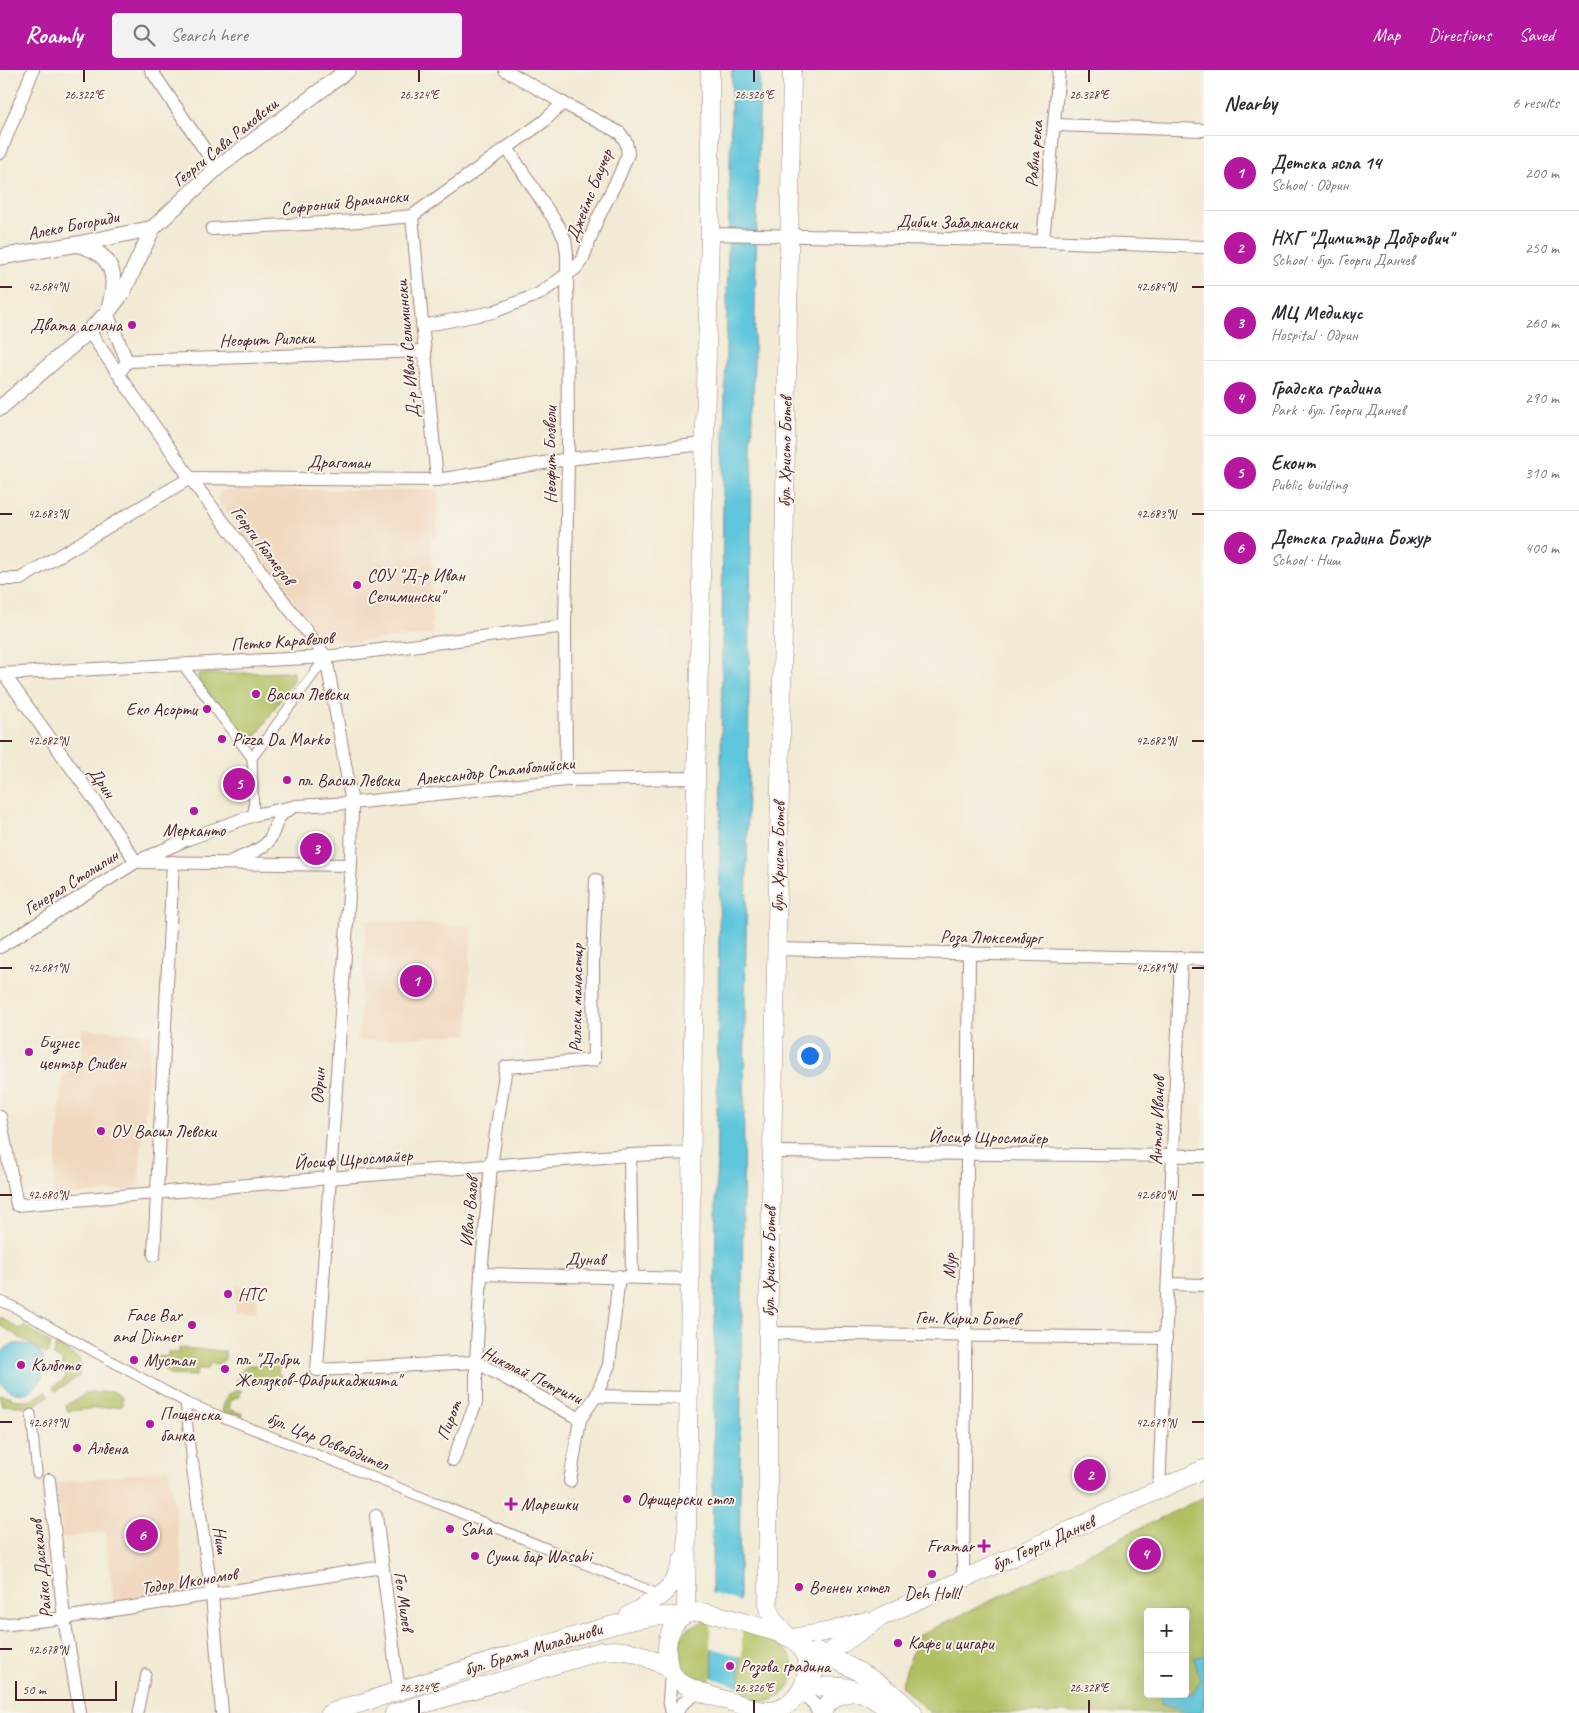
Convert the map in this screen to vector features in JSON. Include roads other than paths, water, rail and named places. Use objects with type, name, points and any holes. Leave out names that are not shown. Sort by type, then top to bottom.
[{"type":"main road","points":[[710,70],[710,234],[696,778],[686,1538],[683,1615],[674,1625],[669,1638],[668,1658],[671,1671],[684,1685],[769,1712],[787,1705],[804,1687],[806,1664],[803,1654],[792,1639]]},
{"type":"main road","name":"бул. Христо Ботев","points":[[792,70],[768,1332],[768,1604],[773,1620],[792,1639]]},
{"type":"main road","name":"бул. Георги Данчев","points":[[804,1687],[827,1656],[881,1617],[1204,1469]]},
{"type":"main road","points":[[606,1627],[656,1600],[666,1592],[680,1570],[686,1538]]},
{"type":"main road","points":[[683,1615],[706,1613],[792,1639],[856,1670],[890,1690],[913,1713]]},
{"type":"main road","name":"бул. Братя Миладинови","points":[[330,1713],[506,1656],[606,1627],[647,1617],[683,1615]]},
{"type":"main road","name":"бул. Георги Данчев","points":[[792,1639],[831,1631],[881,1617]]},
{"type":"main road","points":[[856,1670],[851,1658],[851,1648],[858,1632]]},
{"type":"main road","name":"бул. Братя Миладинови","points":[[404,1711],[601,1651],[620,1650],[638,1653],[671,1671]]},
{"type":"main road","points":[[804,1687],[844,1686],[865,1693],[893,1713]]},
{"type":"main road","points":[[822,1713],[825,1707],[835,1698],[850,1693],[865,1693]]},
{"type":"street","points":[[0,152],[33,70]]},
{"type":"street","points":[[151,70],[217,168]]},
{"type":"street","name":"Георги Сава Раковски","points":[[0,408],[89,331],[107,313],[123,292],[153,228],[217,168],[348,70]]},
{"type":"street","name":"Джеймс Баучер","points":[[505,70],[563,103],[620,132],[626,142],[628,154],[597,220],[583,258],[576,268],[566,276]]},
{"type":"street","name":"Равна река","points":[[1044,241],[1059,70]]},
{"type":"street","name":"Софроний Врачански","points":[[212,229],[360,221],[412,216],[542,122],[563,103]]},
{"type":"street","points":[[1054,125],[1204,130]]},
{"type":"street","name":"Неофит Бозвели","points":[[507,148],[559,227],[566,247],[568,459],[565,626],[566,780]]},
{"type":"street","name":"Д-р Иван Селимински","points":[[412,216],[437,480]]},
{"type":"street","name":"Алеко Богориди","points":[[0,257],[78,244],[153,228]]},
{"type":"street","name":"Дибич Забалкански","points":[[710,234],[1044,241],[1204,247]]},
{"type":"street","points":[[78,244],[98,252],[110,266],[113,283],[107,313],[127,361],[119,374]]},
{"type":"street","points":[[423,326],[493,312],[539,294],[566,276]]},
{"type":"street","name":"Георги Гюлмезов","points":[[89,331],[190,478],[326,657],[352,803]]},
{"type":"street","name":"Неофит Рилски","points":[[127,361],[424,352]]},
{"type":"street","name":"Драгоман","points":[[190,478],[437,480],[568,459],[704,444]]},
{"type":"street","points":[[0,579],[20,579],[190,478]]},
{"type":"street","name":"Петко Каравелов","points":[[2,674],[326,657],[565,626]]},
{"type":"street","points":[[252,758],[326,657]]},
{"type":"street","points":[[182,664],[252,758],[254,815]]},
{"type":"street","name":"Дрин","points":[[2,674],[96,802],[136,862]]},
{"type":"street","name":"Александър Стамболийски","points":[[254,815],[297,806],[352,803],[566,780],[696,778]]},
{"type":"street","name":"Одрин","points":[[318,1370],[329,1178],[351,865],[352,803]]},
{"type":"street","points":[[226,863],[260,849],[270,837],[280,815],[297,806]]},
{"type":"street","name":"Генерал Столипин","points":[[0,947],[136,862],[188,839],[254,815]]},
{"type":"street","points":[[136,862],[351,865]]},
{"type":"street","points":[[154,1255],[173,862]]},
{"type":"street","name":"Рилски манастир","points":[[506,1066],[594,1060],[593,965],[596,880]]},
{"type":"street","name":"Роза Люксембург","points":[[776,949],[1204,959]]},
{"type":"street","name":"Мур","points":[[963,1579],[969,954]]},
{"type":"street","name":"Антон Иванов","points":[[1159,1491],[1181,958]]},
{"type":"street","name":"Иван Вазов","points":[[476,1362],[481,1274],[491,1166],[506,1066]]},
{"type":"street","name":"Йосиф Щросмайер","points":[[0,1117],[17,1205],[329,1178],[630,1155],[692,1153]]},
{"type":"street","name":"Йосиф Щросмайер","points":[[772,1152],[1204,1156]]},
{"type":"street","points":[[570,1481],[580,1419],[596,1396],[609,1364],[626,1276],[630,1155]]},
{"type":"street","name":"Дунав","points":[[481,1274],[690,1279]]},
{"type":"street","points":[[1168,1284],[1204,1285]]},
{"type":"street","name":"бул. Цар Освободител","points":[[0,1301],[185,1402],[653,1592]]},
{"type":"street","name":"Ген. Кирил Ботев","points":[[768,1332],[1166,1338]]},
{"type":"street","name":"Николай Петрини","points":[[318,1370],[476,1362],[580,1419]]},
{"type":"street","name":"Пирот","points":[[453,1460],[476,1403],[476,1362]]},
{"type":"street","points":[[596,1396],[689,1398]]},
{"type":"street","name":"Ниш","points":[[185,1402],[212,1595],[222,1713]]},
{"type":"street","points":[[31,1414],[37,1473]]},
{"type":"street","name":"Райко Даскалов","points":[[49,1480],[64,1618],[80,1713]]},
{"type":"street","name":"Гео Милев","points":[[376,1516],[399,1691]]},
{"type":"street","name":"Тодор Икономов","points":[[0,1625],[64,1618],[382,1567]]},
{"type":"street","points":[[671,1671],[669,1699],[672,1713]]},
{"type":"street","points":[[138,1713],[146,1674]]},
{"type":"street","points":[[804,1687],[818,1713]]},
{"type":"street","points":[[676,1713],[683,1703],[703,1692]]},
{"type":"water","points":[[732,70],[760,70],[752,451],[745,1015],[739,1577],[740,1713],[713,1713],[712,1571],[723,488]]},
{"type":"water","points":[[14,1344],[31,1346],[41,1354],[44,1365],[42,1377],[35,1387],[25,1393],[13,1392],[0,1382],[0,1354]]},
{"type":"water","points":[[1204,1655],[1204,1713],[1184,1713],[1161,1704],[1160,1698],[1189,1698],[1189,1694],[1193,1695],[1200,1680],[1194,1658]]},
{"type":"place","name":"Двата аслана","points":[[132,325]]},
{"type":"place","name":"СОУ \"Д-р Иван Селимински\"","points":[[357,585]]},
{"type":"place","name":"Васил Левски","points":[[256,694]]},
{"type":"place","name":"Еко Асорти","points":[[207,709]]},
{"type":"place","name":"Pizza Da Marko","points":[[222,739]]},
{"type":"place","name":"пл. Васил Левски","points":[[287,780]]},
{"type":"place","name":"Еконт","points":[[239,784]]},
{"type":"place","name":"Мерканто","points":[[194,811]]},
{"type":"place","name":"МЦ Медикус","points":[[316,849]]},
{"type":"place","name":"Детска ясла 14","points":[[416,981]]},
{"type":"place","name":"Бизнес център Сливен","points":[[29,1052]]},
{"type":"place","name":"ОУ Васил Левски","points":[[101,1131]]},
{"type":"place","name":"НТС","points":[[228,1294]]},
{"type":"place","name":"Face Bar and Dinner","points":[[192,1325]]},
{"type":"place","name":"Мустан","points":[[134,1360]]},
{"type":"place","name":"Кълбото","points":[[21,1365]]},
{"type":"place","name":"пл. \"Добри Желязков-Фабрикаджията\"","points":[[225,1369]]},
{"type":"place","name":"Пощенска банка","points":[[150,1424]]},
{"type":"place","name":"Албена","points":[[77,1448]]},
{"type":"place","name":"НХГ \"Димитър Добрович\"","points":[[1090,1475]]},
{"type":"place","name":"Офицерски стол","points":[[627,1499]]},
{"type":"place","name":"Марешки","points":[[511,1504]]},
{"type":"place","name":"Saha","points":[[450,1529]]},
{"type":"place","name":"Детска градина Божур","points":[[142,1535]]},
{"type":"place","name":"Framar","points":[[984,1546]]},
{"type":"place","name":"Градска градина","points":[[1145,1554]]},
{"type":"place","name":"Суши бар Wasabi","points":[[475,1556]]},
{"type":"place","name":"Deh Holl!","points":[[932,1574]]},
{"type":"place","name":"Военен хотел","points":[[799,1587]]},
{"type":"place","name":"Кафе и цигари","points":[[898,1643]]},
{"type":"place","name":"Розова градина","points":[[730,1666]]}]
